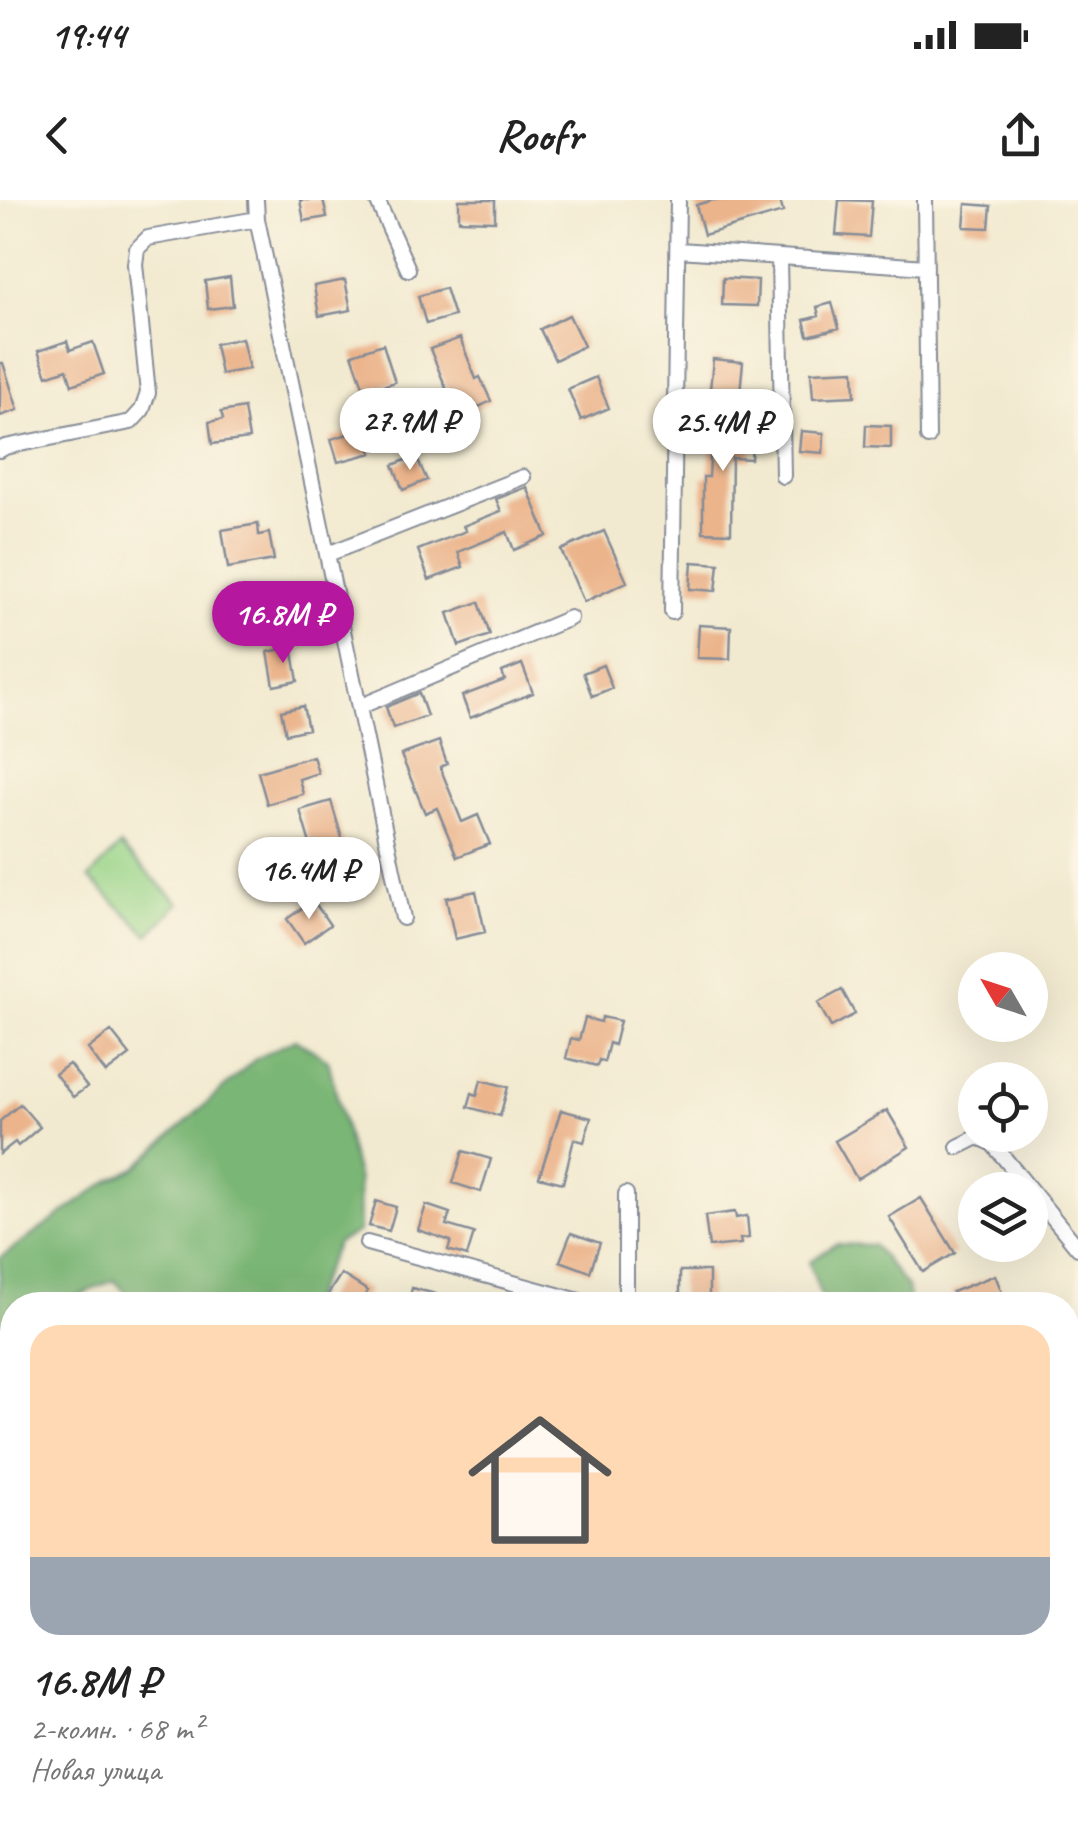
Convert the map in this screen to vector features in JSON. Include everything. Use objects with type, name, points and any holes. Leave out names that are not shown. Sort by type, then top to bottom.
[{"type":"street","points":[[256,200],[403,918]]},
{"type":"street","points":[[377,200],[408,269]]},
{"type":"street","points":[[672,612],[678,200]]},
{"type":"street","points":[[925,200],[928,437]]},
{"type":"street","points":[[0,450],[131,422],[142,410],[148,393],[134,264],[137,249],[148,238],[257,219]]},
{"type":"street","points":[[678,250],[926,266]]},
{"type":"street","points":[[780,257],[783,476]]},
{"type":"street","points":[[328,554],[523,477]]},
{"type":"street","points":[[359,707],[570,618]]},
{"type":"street","points":[[999,1152],[1078,1248]]},
{"type":"street","points":[[626,1194],[626,1292]]},
{"type":"street","points":[[366,1243],[546,1292]]},
{"type":"green space","points":[[120,846],[179,903],[149,935],[89,878]]},
{"type":"green space","points":[[295,1039],[328,1060],[358,1181],[359,1232],[337,1243],[315,1292],[125,1292],[114,1280],[87,1292],[0,1292],[0,1258],[110,1180],[136,1168],[254,1060]]},
{"type":"green space","points":[[836,1244],[873,1245],[908,1292],[819,1292],[809,1262]]},
{"type":"building","points":[[300,200],[323,200],[327,217],[304,221]]},
{"type":"building","points":[[459,200],[495,200],[495,221],[459,220]]},
{"type":"building","points":[[713,200],[780,200],[783,212],[704,235],[696,205]]},
{"type":"building","points":[[839,200],[872,201],[869,237],[836,235]]},
{"type":"building","points":[[966,204],[991,206],[989,228],[964,227]]},
{"type":"building","points":[[230,277],[233,306],[208,309],[205,281]]},
{"type":"building","points":[[723,278],[758,280],[757,306],[722,305]]},
{"type":"building","points":[[345,280],[351,310],[319,316],[314,286]]},
{"type":"building","points":[[445,288],[454,316],[426,324],[418,296]]},
{"type":"building","points":[[832,303],[839,328],[808,336],[804,320],[819,316],[817,307]]},
{"type":"building","points":[[569,315],[584,346],[555,360],[540,329]]},
{"type":"building","points":[[242,338],[249,369],[221,374],[215,344]]},
{"type":"building","points":[[460,338],[476,379],[480,377],[491,401],[458,417],[430,349]]},
{"type":"building","points":[[67,341],[70,350],[93,342],[104,374],[72,385],[67,369],[47,376],[38,351]]},
{"type":"building","points":[[383,344],[395,382],[365,392],[352,354]]},
{"type":"building","points":[[713,359],[743,362],[739,402],[709,400]]},
{"type":"building","points":[[0,363],[18,410],[0,416]]},
{"type":"building","points":[[854,370],[855,396],[813,398],[811,372]]},
{"type":"building","points":[[596,377],[609,408],[581,420],[568,389]]},
{"type":"building","points":[[244,408],[249,439],[212,444],[209,422],[223,419],[221,412]]},
{"type":"building","points":[[712,424],[753,426],[751,459],[732,458],[731,533],[703,532],[703,477],[709,477]]},
{"type":"building","points":[[866,425],[891,426],[891,448],[865,447]]},
{"type":"building","points":[[365,429],[372,453],[338,462],[331,439]]},
{"type":"building","points":[[801,431],[824,433],[823,453],[799,451]]},
{"type":"building","points":[[416,456],[427,480],[403,490],[393,465]]},
{"type":"building","points":[[527,487],[547,536],[514,550],[507,532],[458,552],[463,567],[429,580],[418,550],[466,531],[463,526],[501,511],[496,499]]},
{"type":"building","points":[[258,524],[259,535],[269,533],[274,560],[228,568],[222,530]]},
{"type":"building","points":[[604,531],[627,582],[584,602],[561,550]]},
{"type":"building","points":[[692,562],[719,564],[716,591],[690,589]]},
{"type":"building","points":[[479,602],[490,635],[459,646],[448,613]]},
{"type":"building","points":[[699,625],[731,627],[730,659],[697,658]]},
{"type":"building","points":[[292,647],[298,681],[274,686],[268,652]]},
{"type":"building","points":[[522,664],[533,693],[470,718],[462,696],[505,680],[502,672]]},
{"type":"building","points":[[603,665],[612,688],[592,696],[583,673]]},
{"type":"building","points":[[419,693],[427,716],[393,728],[386,707]]},
{"type":"building","points":[[303,706],[308,729],[286,734],[281,711]]},
{"type":"building","points":[[439,741],[447,764],[440,767],[462,822],[478,815],[490,844],[457,857],[437,808],[425,813],[401,755]]},
{"type":"building","points":[[313,756],[318,773],[299,779],[303,794],[267,804],[258,772]]},
{"type":"building","points":[[331,801],[344,845],[313,854],[300,810]]},
{"type":"building","points":[[476,891],[485,932],[455,939],[446,898]]},
{"type":"building","points":[[313,900],[330,925],[304,943],[287,919]]},
{"type":"building","points":[[842,990],[855,1014],[831,1027],[818,1003]]},
{"type":"building","points":[[602,1017],[620,1021],[614,1045],[609,1043],[604,1062],[599,1060],[597,1066],[566,1058],[571,1038],[579,1040],[585,1018],[601,1022]]},
{"type":"building","points":[[111,1031],[130,1055],[106,1073],[88,1049]]},
{"type":"building","points":[[69,1064],[87,1087],[73,1097],[55,1074]]},
{"type":"building","points":[[481,1080],[508,1087],[500,1116],[468,1107]]},
{"type":"building","points":[[20,1104],[40,1127],[18,1146],[15,1142],[0,1154],[0,1121]]},
{"type":"building","points":[[561,1110],[591,1118],[584,1142],[574,1139],[563,1183],[539,1177]]},
{"type":"building","points":[[887,1110],[909,1147],[857,1179],[835,1141]]},
{"type":"building","points":[[463,1151],[491,1159],[481,1192],[453,1183]]},
{"type":"building","points":[[921,1198],[955,1253],[923,1272],[889,1217]]},
{"type":"building","points":[[376,1201],[396,1207],[389,1231],[369,1226]]},
{"type":"building","points":[[426,1205],[450,1213],[446,1225],[474,1233],[467,1256],[448,1250],[451,1241],[418,1230]]},
{"type":"building","points":[[735,1212],[736,1218],[747,1216],[749,1238],[740,1239],[741,1244],[709,1247],[705,1216]]},
{"type":"building","points":[[571,1233],[600,1243],[590,1272],[560,1261]]},
{"type":"building","points":[[680,1271],[709,1271],[709,1292],[680,1292]]},
{"type":"building","points":[[341,1274],[368,1291],[367,1292],[329,1292]]},
{"type":"building","points":[[995,1275],[1002,1292],[952,1292]]}]
